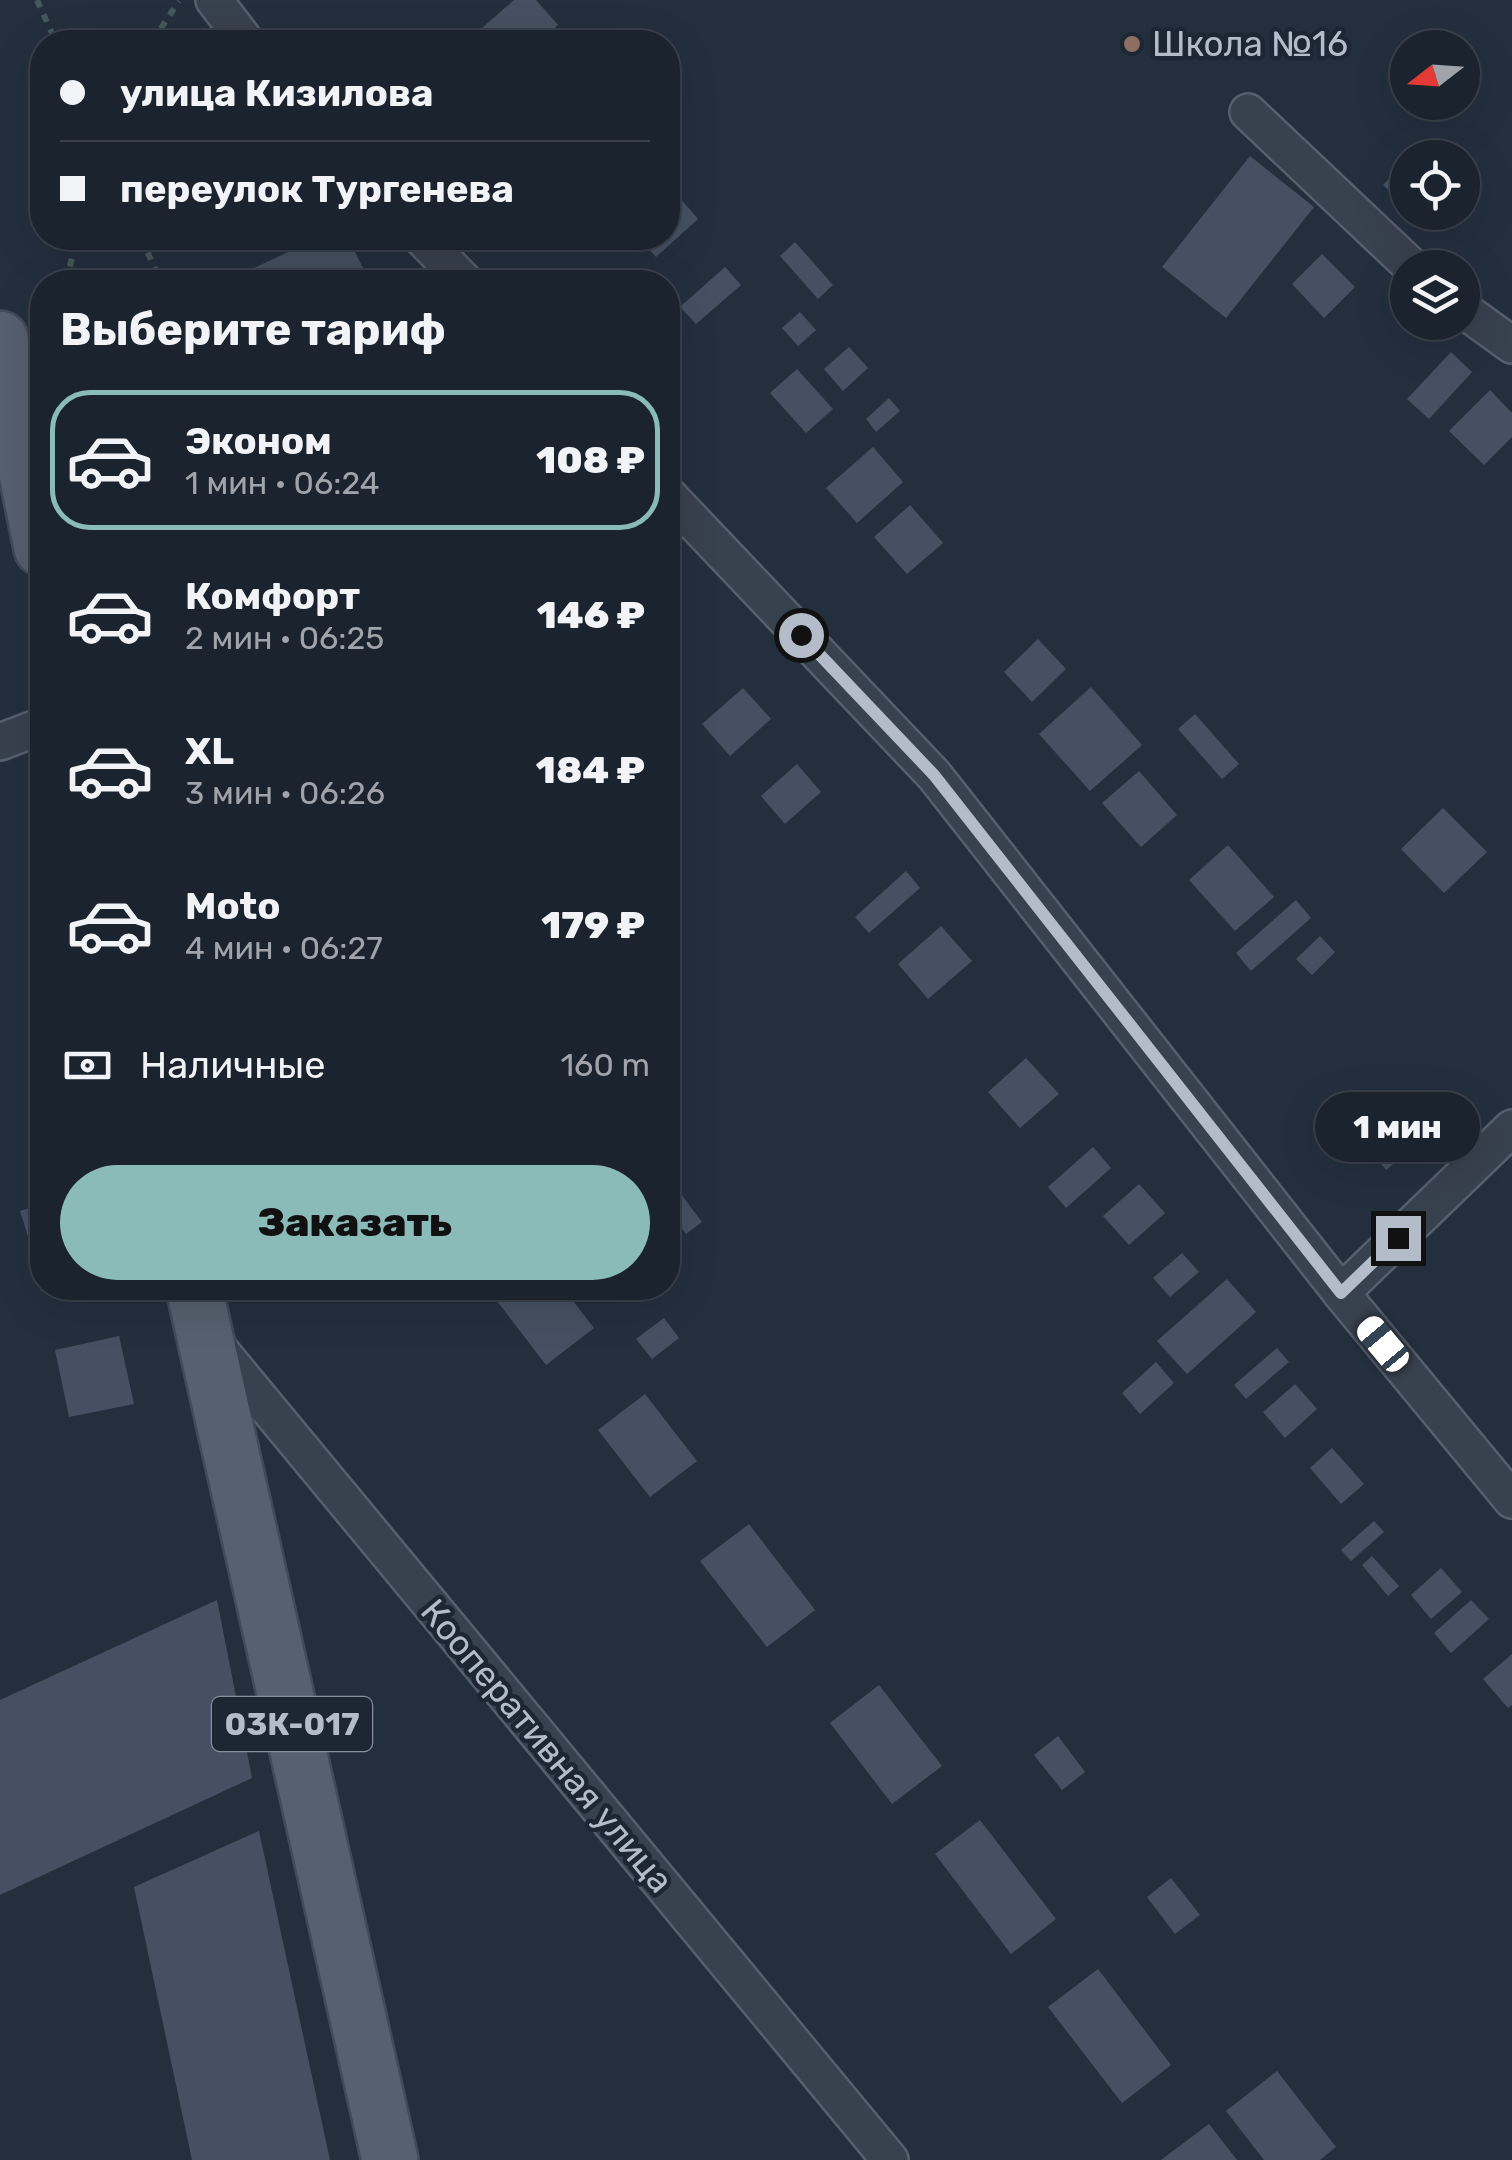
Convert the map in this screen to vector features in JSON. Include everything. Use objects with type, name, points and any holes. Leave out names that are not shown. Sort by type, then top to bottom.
[{"type":"main road","points":[[0,339],[30,488]]},
{"type":"main road","name":"03К-017","points":[[199,1309],[390,2160]]},
{"type":"street","points":[[214,0],[237,30]]},
{"type":"street","points":[[1248,112],[1394,250]]},
{"type":"street","points":[[434,250],[453,270]]},
{"type":"street","points":[[1480,322],[1512,345]]},
{"type":"street","points":[[680,508],[934,775],[1341,1293],[1512,1500]]},
{"type":"street","points":[[0,742],[30,731]]},
{"type":"street","points":[[1341,1293],[1512,1128]]},
{"type":"street","name":"Кооперативная улица","points":[[199,1309],[890,2160]]},
{"type":"path","points":[[37,0],[51,30]]},
{"type":"path","points":[[160,30],[180,0]]},
{"type":"building","points":[[514,0],[536,0],[558,25],[552,30],[480,30]]},
{"type":"building","points":[[1250,156],[1314,207],[1226,318],[1162,267]]},
{"type":"building","points":[[680,198],[698,219],[680,235]]},
{"type":"building","points":[[795,242],[833,285],[818,299],[780,256]]},
{"type":"building","points":[[292,250],[354,250],[364,270],[250,270]]},
{"type":"building","points":[[1322,254],[1355,287],[1324,318],[1292,284]]},
{"type":"building","points":[[725,267],[741,285],[696,324],[680,307]]},
{"type":"building","points":[[800,312],[816,330],[798,346],[782,328]]},
{"type":"building","points":[[849,347],[868,368],[843,391],[824,369]]},
{"type":"building","points":[[1451,352],[1472,372],[1429,419],[1407,399]]},
{"type":"building","points":[[797,369],[833,409],[806,433],[770,393]]},
{"type":"building","points":[[1490,390],[1512,413],[1512,437],[1484,465],[1449,431]]},
{"type":"building","points":[[889,398],[900,411],[876,432],[866,419]]},
{"type":"building","points":[[873,447],[903,482],[857,523],[826,488]]},
{"type":"building","points":[[910,505],[943,543],[907,574],[874,537]]},
{"type":"building","points":[[1038,639],[1066,669],[1032,702],[1004,672]]},
{"type":"building","points":[[1091,687],[1142,745],[1090,791],[1039,734]]},
{"type":"building","points":[[743,688],[771,719],[730,756],[702,724]]},
{"type":"building","points":[[1195,714],[1239,764],[1222,779],[1178,729]]},
{"type":"building","points":[[797,764],[821,792],[785,824],[761,796]]},
{"type":"building","points":[[1139,771],[1177,815],[1141,847],[1102,803]]},
{"type":"building","points":[[1443,808],[1487,852],[1444,893],[1401,849]]},
{"type":"building","points":[[1228,845],[1274,897],[1235,931],[1189,880]]},
{"type":"building","points":[[906,871],[920,888],[869,933],[855,917]]},
{"type":"building","points":[[1296,900],[1311,918],[1251,971],[1236,953]]},
{"type":"building","points":[[941,926],[972,961],[928,999],[898,964]]},
{"type":"building","points":[[1320,936],[1335,952],[1312,975],[1296,959]]},
{"type":"building","points":[[1026,1058],[1059,1094],[1020,1128],[988,1092]]},
{"type":"building","points":[[1360,1100],[1404,1155],[1386,1170],[1342,1115]]},
{"type":"building","points":[[1093,1147],[1111,1168],[1066,1208],[1048,1187]]},
{"type":"building","points":[[1139,1184],[1165,1213],[1129,1245],[1103,1216]]},
{"type":"building","points":[[680,1193],[702,1222],[686,1234],[680,1226]]},
{"type":"building","points":[[30,1208],[30,1243],[20,1211]]},
{"type":"building","points":[[1182,1253],[1199,1272],[1170,1297],[1153,1278]]},
{"type":"building","points":[[1227,1279],[1256,1312],[1187,1374],[1157,1341]]},
{"type":"building","points":[[496,1300],[572,1300],[594,1328],[546,1365]]},
{"type":"building","points":[[664,1318],[679,1338],[652,1359],[636,1339]]},
{"type":"building","points":[[119,1336],[134,1404],[69,1417],[55,1350]]},
{"type":"building","points":[[1277,1348],[1289,1362],[1246,1399],[1234,1385]]},
{"type":"building","points":[[1156,1362],[1174,1383],[1140,1414],[1122,1393]]},
{"type":"building","points":[[1295,1384],[1317,1409],[1285,1438],[1263,1412]]},
{"type":"building","points":[[645,1394],[697,1461],[650,1497],[598,1430]]},
{"type":"building","points":[[1332,1448],[1364,1484],[1341,1504],[1310,1468]]},
{"type":"building","points":[[1374,1521],[1384,1532],[1351,1561],[1341,1550]]},
{"type":"building","points":[[749,1524],[815,1610],[767,1647],[700,1561]]},
{"type":"building","points":[[1372,1556],[1399,1586],[1388,1596],[1362,1565]]},
{"type":"building","points":[[1441,1568],[1462,1592],[1431,1619],[1411,1595]]},
{"type":"building","points":[[217,1600],[252,1778],[0,1895],[0,1700]]},
{"type":"building","points":[[1471,1600],[1489,1619],[1451,1653],[1434,1633]]},
{"type":"building","points":[[1512,1654],[1512,1705],[1508,1708],[1483,1679]]},
{"type":"building","points":[[879,1685],[942,1766],[892,1804],[830,1723]]},
{"type":"building","points":[[1058,1736],[1085,1772],[1062,1790],[1034,1755]]},
{"type":"building","points":[[980,1820],[1056,1919],[1011,1954],[935,1854]]},
{"type":"building","points":[[259,1831],[330,2160],[192,2160],[134,1887]]},
{"type":"building","points":[[1171,1878],[1200,1915],[1175,1934],[1147,1897]]},
{"type":"building","points":[[1098,1969],[1171,2065],[1122,2103],[1048,2007]]},
{"type":"building","points":[[1277,2071],[1336,2147],[1320,2160],[1264,2160],[1226,2111]]},
{"type":"building","points":[[1209,2124],[1237,2160],[1161,2160]]},
{"type":"place","name":"Школа №16","points":[[1132,44]]},
{"type":"route","points":[[801,635],[934,775],[1341,1293],[1398,1238]]}]
